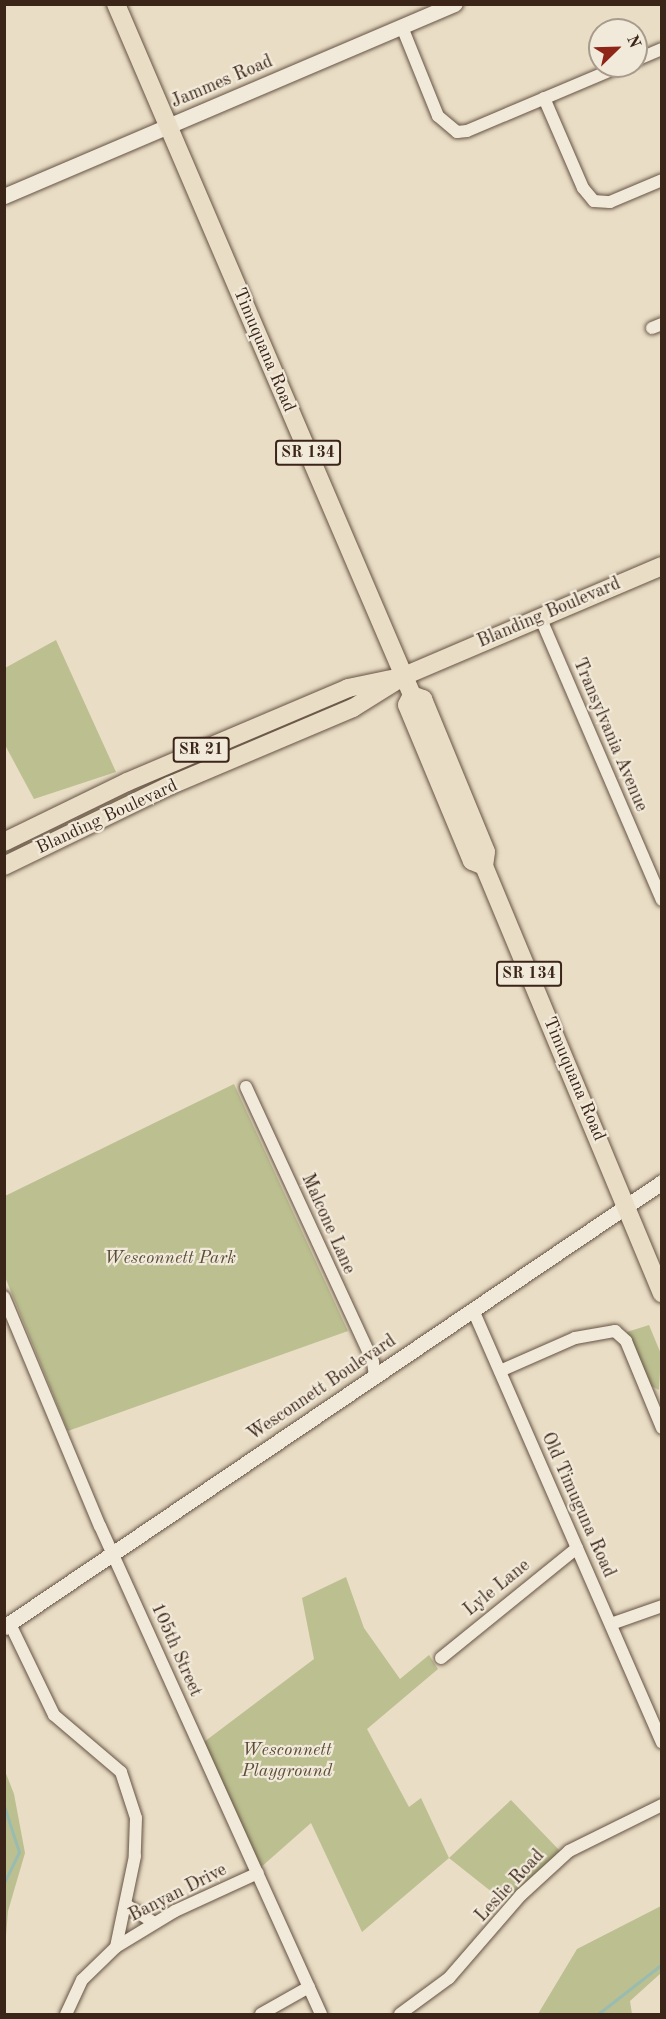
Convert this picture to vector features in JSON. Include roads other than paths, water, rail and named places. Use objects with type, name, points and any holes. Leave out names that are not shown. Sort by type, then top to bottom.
[{"type":"main road","name":"Timuquana Road","points":[[116,4],[412,695],[423,699],[486,852],[484,866],[662,1293]]},
{"type":"main road","name":"Blanding Boulevard","points":[[4,866],[169,786],[353,708],[404,676],[662,566]]},
{"type":"main road","name":"Blanding Boulevard","points":[[4,842],[104,793],[348,688],[404,676]]},
{"type":"main road","points":[[37,849],[47,830],[92,808],[104,793]]},
{"type":"main road","points":[[4,861],[26,831]]},
{"type":"street","name":"Jammes Road","points":[[4,196],[455,4]]},
{"type":"street","points":[[402,27],[438,116],[450,129],[467,131],[592,78]]},
{"type":"street","points":[[648,55],[662,49]]},
{"type":"street","points":[[544,98],[583,188],[594,201],[610,202],[662,180]]},
{"type":"street","name":"Transylvania Avenue","points":[[540,617],[662,900]]},
{"type":"street","name":"Malcone Lane","points":[[246,1087],[373,1362],[375,1376]]},
{"type":"street","name":"Wesconnett Boulevard","points":[[7,1626],[473,1311],[626,1204],[662,1182]]},
{"type":"street","name":"105th Street","points":[[4,1297],[114,1555],[321,2014]]},
{"type":"street","name":"Old Timuguna Road","points":[[473,1311],[662,1742]]},
{"type":"street","points":[[500,1371],[575,1338],[615,1331],[626,1341],[657,1402],[662,1428]]},
{"type":"street","name":"Lyle Lane","points":[[441,1658],[577,1548]]},
{"type":"street","points":[[610,1624],[662,1606]]},
{"type":"street","points":[[7,1626],[54,1715],[66,1729],[112,1761],[128,1785],[136,1837],[128,1906],[116,1947]]},
{"type":"street","name":"Leslie Road","points":[[400,2014],[450,1978],[521,1895],[569,1851],[662,1805]]},
{"type":"street","name":"Banyan Drive","points":[[66,2014],[82,1980],[116,1947],[153,1922],[258,1873]]},
{"type":"street","points":[[128,1906],[153,1922]]},
{"type":"street","points":[[261,2014],[309,1987]]},
{"type":"waterway","points":[[4,1806],[19,1852],[4,1883]]},
{"type":"waterway","points":[[598,2014],[662,1964]]},
{"type":"park label","name":"Wesconnett Park","points":[[170,1258]]},
{"type":"park label","name":"Wesconnett Playground","points":[[287,1761]]}]
